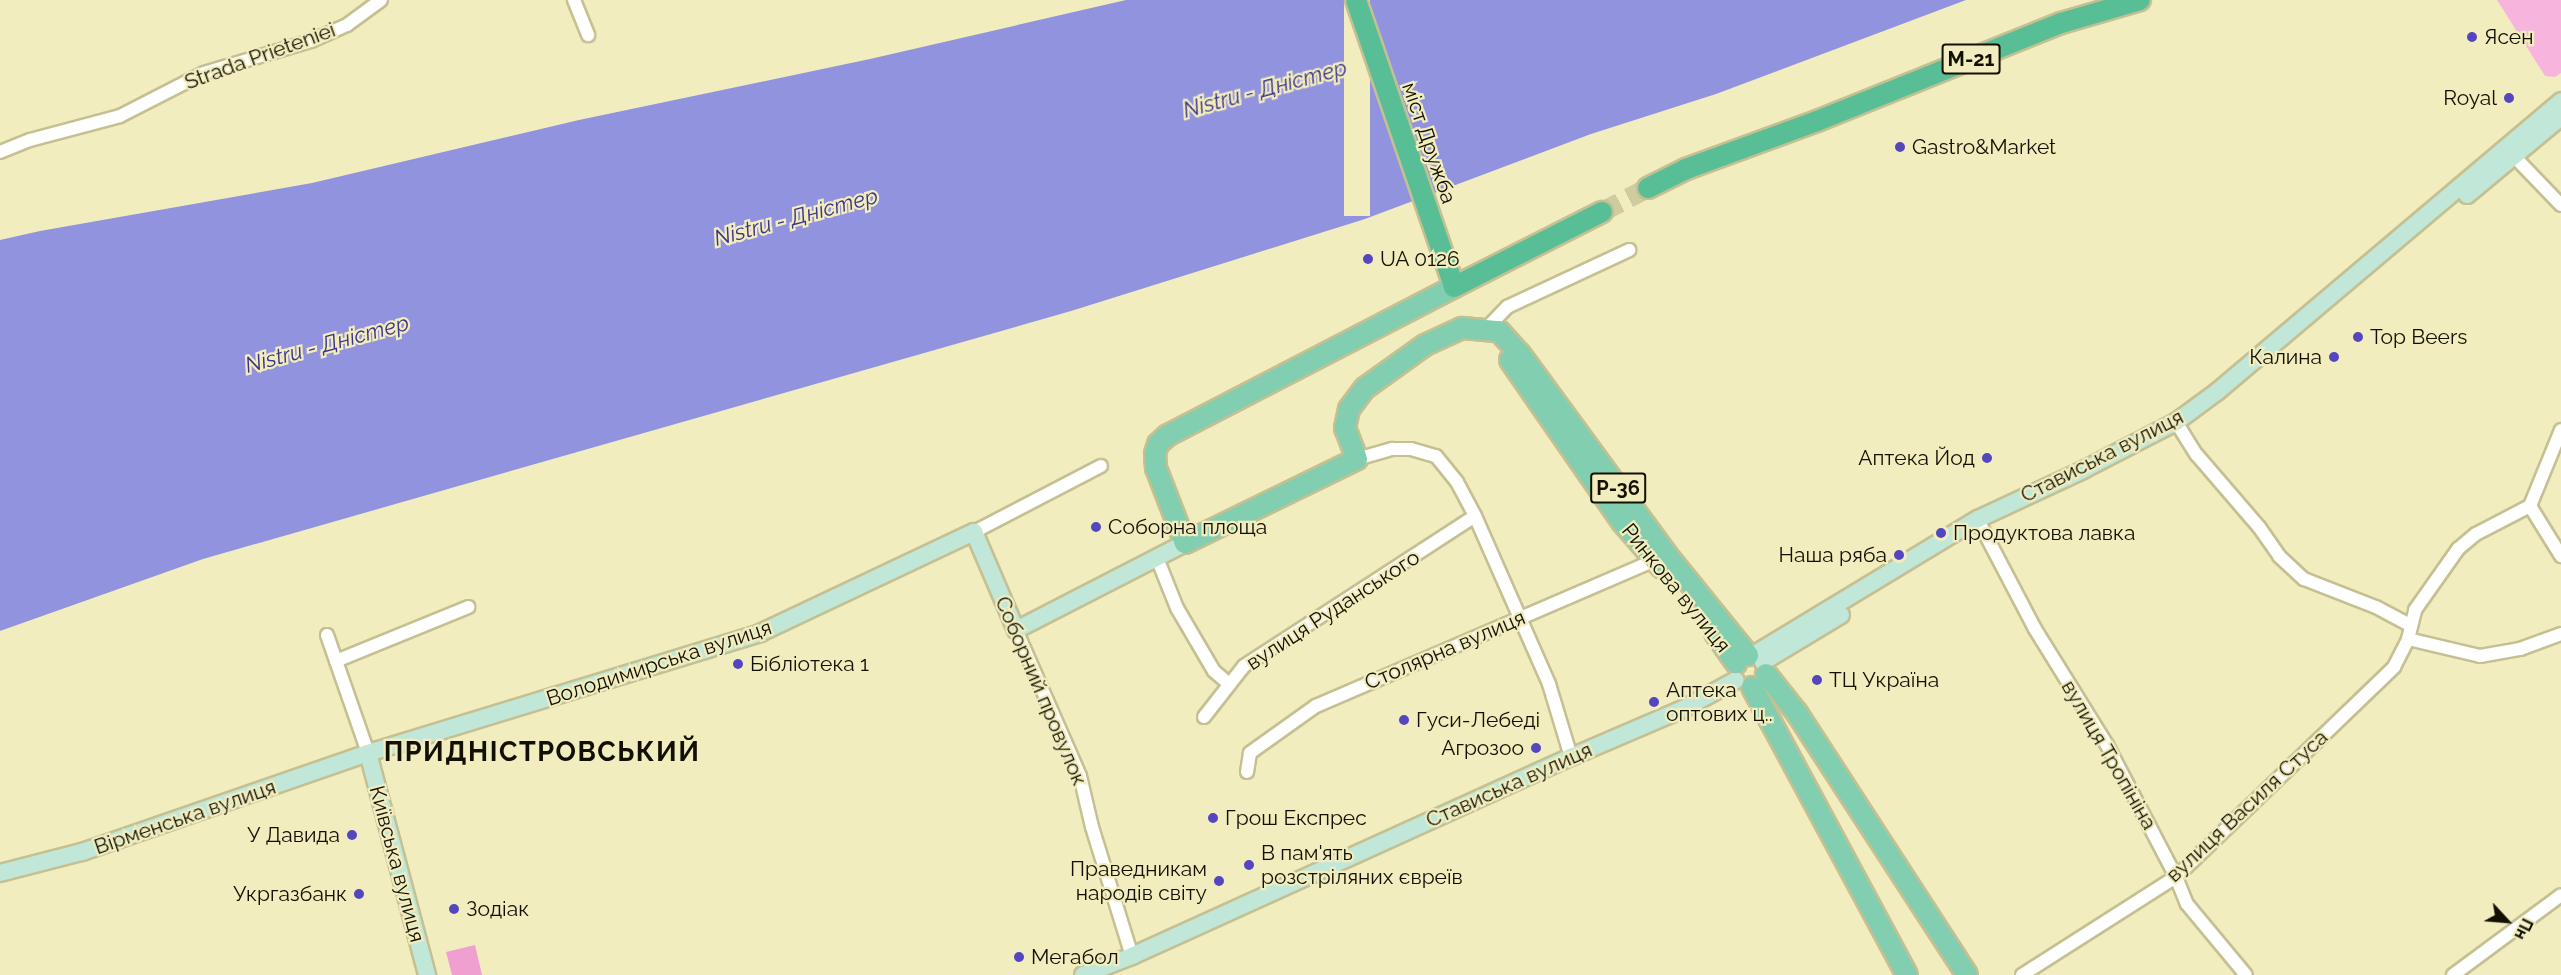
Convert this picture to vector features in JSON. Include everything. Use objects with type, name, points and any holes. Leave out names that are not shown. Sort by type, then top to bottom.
[{"type":"highway","name":"міст Дружба","points":[[1356,0],[1454,287]]},
{"type":"highway","name":"М-21","points":[[1648,188],[1686,169],[1805,125],[2061,23],[2140,0]]},
{"type":"highway","points":[[1454,287],[1602,212]]},
{"type":"main road","name":"Стависька вулиця","points":[[1083,975],[1132,956],[1571,757],[1683,709],[1981,526],[2136,454],[2231,393],[2510,152],[2561,101]]},
{"type":"main road","name":"Стависька вулиця","points":[[2510,152],[2561,117]]},
{"type":"main road","points":[[1185,543],[1160,479],[1155,454],[1158,444],[1168,435],[1454,287]]},
{"type":"main road","name":"Р-36","points":[[1357,459],[1346,428],[1349,409],[1365,388],[1425,345],[1462,328],[1485,330]]},
{"type":"main road","name":"Ринкова вулиця","points":[[1485,330],[1499,331],[1520,354],[1661,557],[1751,668],[1797,713],[1967,975]]},
{"type":"main road","name":"Стависька вулиця","points":[[1751,668],[1978,519],[2178,426]]},
{"type":"main road","points":[[1016,630],[1185,543],[1357,459]]},
{"type":"main road","name":"Соборний провулок","points":[[974,532],[1016,630]]},
{"type":"main road","name":"Володимирська вулиця","points":[[368,753],[760,633],[974,532]]},
{"type":"main road","name":"Ринкова вулиця","points":[[1751,668],[1907,975]]},
{"type":"main road","name":"Вірменська вулиця","points":[[0,873],[82,852],[368,753]]},
{"type":"main road","name":"Київська вулиця","points":[[368,753],[427,975]]},
{"type":"street","name":"Strada Prieteniei","points":[[0,152],[30,140],[120,116],[204,73],[311,41],[347,26],[381,0]]},
{"type":"street","points":[[574,0],[588,35]]},
{"type":"street","points":[[2510,152],[2561,205]]},
{"type":"street","points":[[1485,330],[1507,308],[1629,250]]},
{"type":"street","points":[[2178,426],[2198,455],[2259,527],[2279,556],[2304,579],[2376,607],[2410,625]]},
{"type":"street","points":[[2561,430],[2530,506],[2561,556]]},
{"type":"street","points":[[1357,459],[1393,449],[1411,449],[1436,456],[1457,482],[1475,516],[1549,684],[1571,757]]},
{"type":"street","name":"Володимирська вулиця","points":[[974,532],[1101,466]]},
{"type":"street","name":"вулиця Василя Стуса","points":[[2022,975],[2176,877],[2394,667],[2408,639],[2415,610],[2458,549],[2476,534],[2530,506]]},
{"type":"street","name":"вулиця Руданського","points":[[1204,717],[1228,683],[1244,666],[1475,516]]},
{"type":"street","name":"вулиця Тропініна","points":[[1981,526],[2035,629],[2107,746],[2176,877],[2187,904],[2247,975]]},
{"type":"street","name":"Столярна вулиця","points":[[1246,772],[1250,753],[1316,706],[1661,557]]},
{"type":"street","points":[[1157,558],[1177,608],[1214,671],[1228,683]]},
{"type":"street","points":[[336,661],[468,607]]},
{"type":"street","name":"Соборний провулок","points":[[1016,630],[1080,776],[1092,827],[1132,956]]},
{"type":"street","points":[[2408,639],[2480,656],[2520,649],[2561,634]]},
{"type":"street","points":[[327,635],[368,753]]},
{"type":"street","points":[[2453,975],[2561,895]]},
{"type":"shaded area","points":[[2497,0],[2561,0],[2561,73],[2555,77],[2545,76]]},
{"type":"shaded area","points":[[475,945],[482,975],[452,975],[446,952]]},
{"type":"water","name":"Nistru - Дністер","points":[[1126,0],[1966,0],[1716,94],[1591,134],[1365,219],[1071,311],[203,559],[0,631],[0,240],[312,183],[579,120],[870,59]]},
{"type":"pier","points":[[1344,0],[1370,0],[1370,216],[1344,216]]},
{"type":"tunnel","points":[[1602,212],[1648,188]]},
{"type":"place","name":"Ясен","points":[[2472,37]]},
{"type":"place","name":"Royal","points":[[2509,98]]},
{"type":"place","name":"Gastro&Market","points":[[1900,147]]},
{"type":"place","name":"UA 0126","points":[[1368,259]]},
{"type":"place","name":"Top Beers","points":[[2358,337]]},
{"type":"place","name":"Калина","points":[[2334,357]]},
{"type":"place","name":"Аптека Йод","points":[[1987,458]]},
{"type":"place","name":"Соборна площа","points":[[1096,527]]},
{"type":"place","name":"Продуктова лавка","points":[[1941,533]]},
{"type":"place","name":"Наша ряба","points":[[1899,555]]},
{"type":"place","name":"Бібліотека 1","points":[[738,664]]},
{"type":"place","name":"ТЦ Україна","points":[[1817,680]]},
{"type":"place","name":"Аптека оптових ц..","points":[[1654,702]]},
{"type":"place","name":"Гуси-Лебеді","points":[[1404,720]]},
{"type":"place","name":"Агрозоо","points":[[1536,748]]},
{"type":"place","name":"Грош Експрес","points":[[1213,818]]},
{"type":"place","name":"У Давида","points":[[352,835]]},
{"type":"place","name":"В пам'ять розстріляних євреїв","points":[[1249,865]]},
{"type":"place","name":"Праведникам народів світу","points":[[1219,881]]},
{"type":"place","name":"Укргазбанк","points":[[359,894]]},
{"type":"place","name":"Зодіак","points":[[454,909]]},
{"type":"place","name":"Мегабол","points":[[1019,957]]},
{"type":"district","name":"ПРИДНІСТРОВСЬКИЙ","points":[[542,752]]}]
